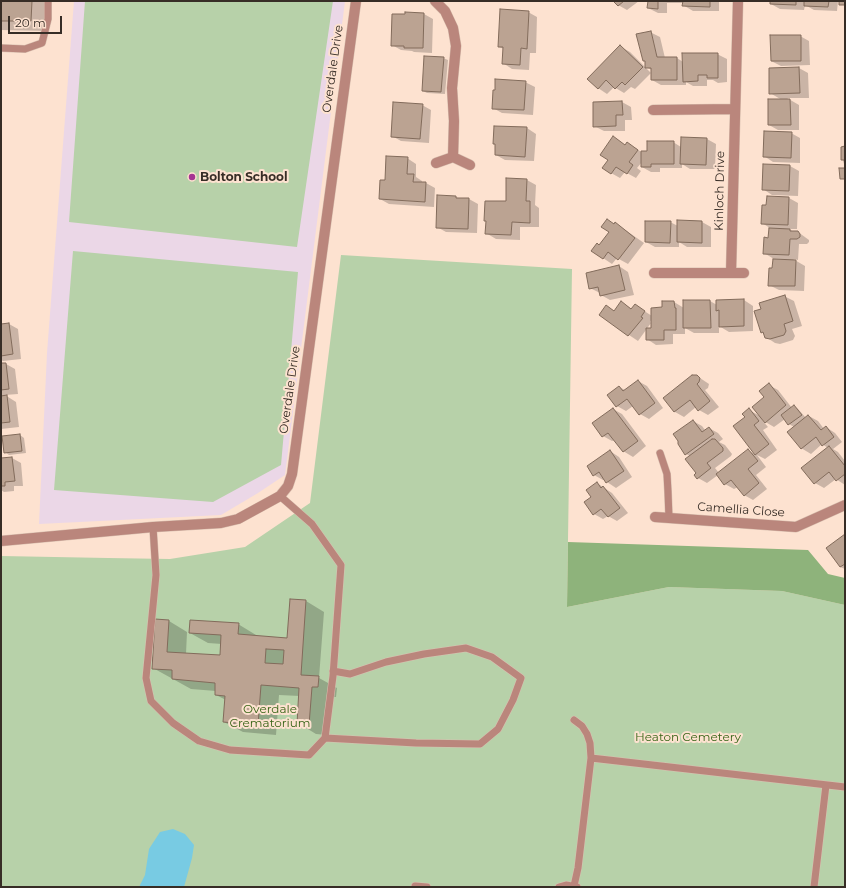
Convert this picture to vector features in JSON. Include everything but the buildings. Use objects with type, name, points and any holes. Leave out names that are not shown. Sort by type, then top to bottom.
[{"type":"street","name":"Overdale Drive","points":[[1,542],[153,527],[221,523],[238,519],[280,496],[288,486],[292,474],[356,1]]},
{"type":"street","points":[[435,1],[444,11],[453,28],[456,46],[452,88],[454,121],[453,157]]},
{"type":"street","name":"Kinloch Drive","points":[[731,273],[738,1]]},
{"type":"street","points":[[653,110],[735,109]]},
{"type":"street","points":[[436,163],[453,157],[470,165]]},
{"type":"street","points":[[654,273],[744,273]]},
{"type":"street","name":"Camellia Close","points":[[655,517],[796,527],[845,505]]},
{"type":"lane","points":[[1,48],[25,49],[42,42],[48,19],[48,1]]},
{"type":"lane","points":[[660,453],[666,474],[668,518]]},
{"type":"lane","points":[[153,527],[156,574],[146,678],[151,701],[173,723],[199,741],[230,750],[309,755],[325,738],[333,671],[341,565],[312,524],[280,496]]},
{"type":"lane","points":[[325,738],[416,743],[480,744],[498,729],[513,700],[521,678],[492,658],[466,648],[424,654],[386,662],[350,674],[333,671]]},
{"type":"lane","points":[[559,887],[566,885],[575,886],[591,758],[590,744],[587,734],[582,726],[574,720]]},
{"type":"lane","points":[[591,758],[845,787]]},
{"type":"lane","points":[[814,887],[826,785]]},
{"type":"lane","points":[[415,887],[427,887]]},
{"type":"shaded area","name":"Bolton School","points":[[74,1],[345,1],[285,475],[221,515],[39,524],[47,353]]},
{"type":"green space","points":[[85,1],[333,1],[297,247],[69,222]]},
{"type":"green space","points":[[73,251],[298,272],[281,465],[213,502],[54,490]]},
{"type":"green space","name":"Overdale Crematorium","points":[[341,255],[572,269],[567,607],[669,587],[782,591],[845,605],[845,887],[1,887],[1,556],[170,559],[245,547],[310,503]]},
{"type":"green space","points":[[568,542],[808,550],[828,574],[845,578],[845,605],[782,591],[669,587],[567,607]]},
{"type":"water","points":[[173,829],[185,834],[194,845],[184,887],[139,887],[145,875],[149,849],[160,832]]},
{"type":"place","name":"Bolton School","points":[[192,177]]},
{"type":"park label","name":"Heaton Cemetery","points":[[688,737]]}]
